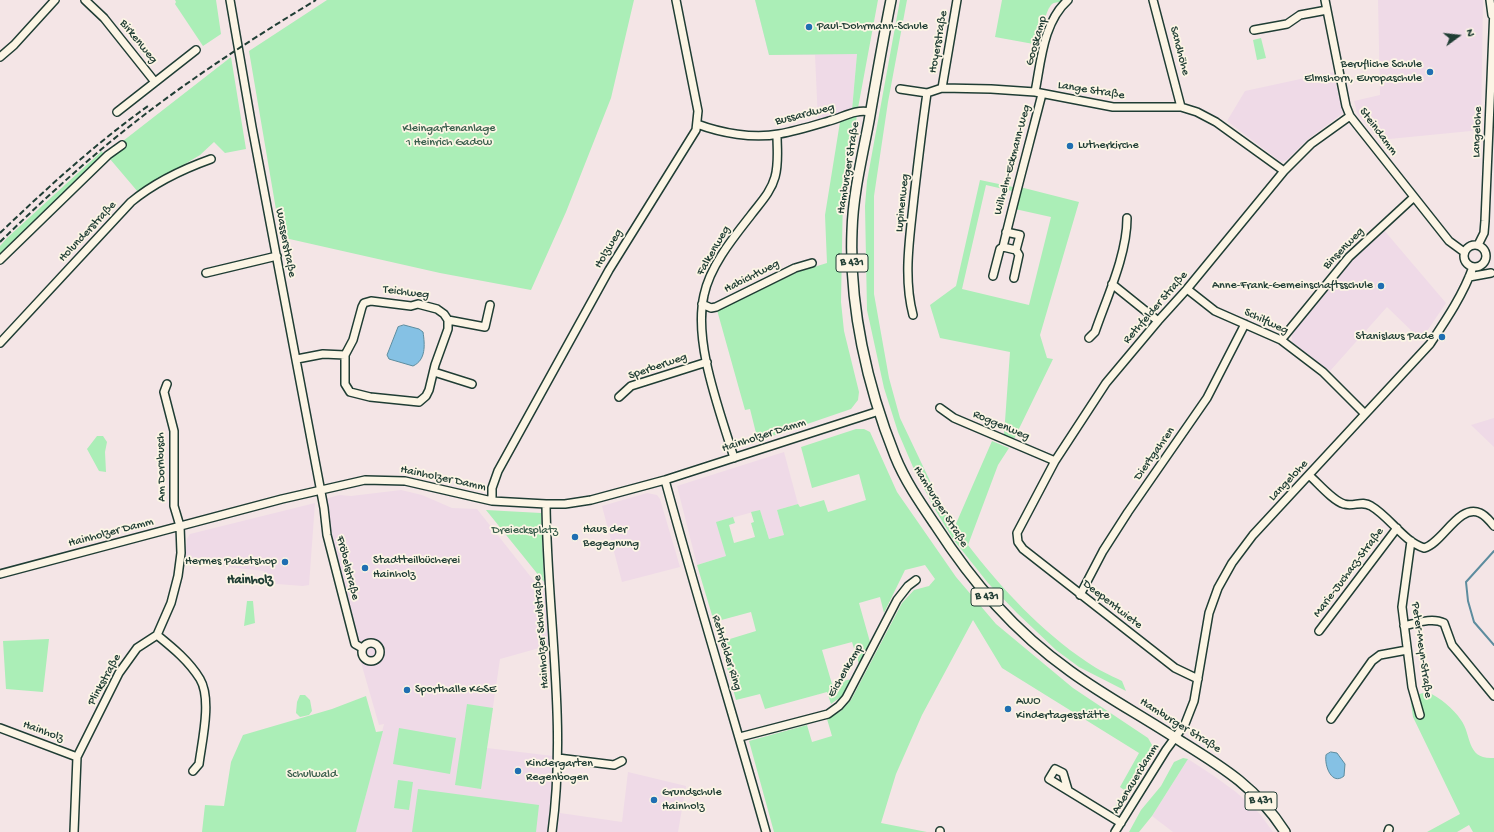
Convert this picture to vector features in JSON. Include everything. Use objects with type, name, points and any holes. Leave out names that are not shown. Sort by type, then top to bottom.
[{"type":"main road","name":"Hamburger Straße","points":[[891,0],[853,211],[853,284],[857,324],[880,411],[895,457],[917,498],[955,555],[998,609],[1050,657],[1175,737],[1243,783],[1265,805],[1285,832]]},
{"type":"street","points":[[0,57],[14,45],[55,0]]},
{"type":"street","name":"Birkenweg","points":[[85,0],[104,18],[155,82]]},
{"type":"street","name":"Wasserstraße","points":[[230,0],[252,127],[297,359],[320,489]]},
{"type":"street","name":"Holzweg","points":[[492,501],[492,488],[498,472],[609,270],[687,146],[697,124],[698,111],[676,0]]},
{"type":"street","name":"Hoyerstraße","points":[[942,88],[957,0]]},
{"type":"street","name":"Gooskamp","points":[[1038,93],[1051,24],[1056,13],[1068,0]]},
{"type":"street","name":"Sandhöhe","points":[[1153,0],[1181,107]]},
{"type":"street","name":"Steindamm","points":[[1325,0],[1346,106],[1350,116],[1449,241],[1464,252]]},
{"type":"street","name":"Langelohe","points":[[1478,245],[1484,233],[1491,178],[1493,13],[1490,0]]},
{"type":"street","points":[[1254,30],[1287,24],[1300,15],[1327,10]]},
{"type":"street","points":[[117,112],[196,50]]},
{"type":"street","name":"Lange Straße","points":[[900,89],[927,93],[942,88],[991,89],[1038,93],[1113,108],[1181,107],[1197,112],[1216,122],[1284,171]]},
{"type":"street","name":"Lupinenweg","points":[[913,315],[908,296],[907,272],[911,224],[927,93]]},
{"type":"street","name":"Wilhelm-Eckmann-Weg","points":[[993,276],[1000,249],[1003,247],[1038,93]]},
{"type":"street","name":"Bussardweg","points":[[697,124],[717,131],[759,135],[777,134],[835,120],[856,111],[870,112]]},
{"type":"street","name":"Rethfelder Straße","points":[[1018,542],[1017,533],[1055,461],[1106,383],[1187,289],[1284,171],[1311,144],[1350,116]]},
{"type":"street","name":"Falkenweg","points":[[734,458],[702,340],[702,304],[707,286],[724,253],[770,190],[776,170],[777,134]]},
{"type":"street","points":[[0,260],[108,155],[122,145]]},
{"type":"street","name":"Holunderstraße","points":[[0,343],[131,202],[143,192],[194,165],[211,159]]},
{"type":"street","name":"Binsenweg","points":[[1281,340],[1349,257],[1414,196]]},
{"type":"street","points":[[1088,338],[1095,332],[1112,284],[1127,232],[1127,218]]},
{"type":"street","name":"Wilhelm-Eckmann-Weg","points":[[1006,232],[1020,235],[1016,250],[1019,255],[1014,278]]},
{"type":"street","points":[[1478,245],[1486,253],[1483,264],[1473,267],[1465,261],[1464,252],[1469,246],[1478,245]]},
{"type":"street","points":[[1003,247],[1016,250]]},
{"type":"street","points":[[206,273],[277,256]]},
{"type":"street","name":"Habichtweg","points":[[702,304],[711,308],[716,307],[795,268],[812,263]]},
{"type":"street","points":[[1483,264],[1492,274]]},
{"type":"street","name":"Langelohe","points":[[1175,737],[1185,724],[1194,701],[1209,613],[1225,573],[1253,535],[1430,344],[1447,319],[1469,278],[1473,267]]},
{"type":"street","points":[[1469,278],[1492,274]]},
{"type":"street","points":[[1112,284],[1158,321]]},
{"type":"street","name":"Schilfweg","points":[[1187,289],[1215,311],[1281,340],[1323,372],[1365,414]]},
{"type":"street","name":"Teichweg","points":[[376,300],[402,305],[418,304],[431,306],[441,311],[448,320],[448,329],[435,365],[430,390],[419,402],[370,397],[353,393],[346,389],[344,376],[345,355],[354,340],[362,307],[367,302],[376,300]]},
{"type":"street","points":[[448,320],[485,327],[490,305]]},
{"type":"street","name":"Diertgahren","points":[[1080,595],[1103,551],[1128,512],[1207,398],[1245,324]]},
{"type":"street","points":[[297,359],[323,354],[345,355]]},
{"type":"street","name":"Sperberweg","points":[[619,397],[631,386],[707,362]]},
{"type":"street","points":[[434,372],[472,384]]},
{"type":"street","name":"Am Dornbusch","points":[[167,384],[164,392],[174,431],[174,506],[180,526]]},
{"type":"street","name":"Roggenweg","points":[[940,408],[954,418],[1055,461]]},
{"type":"street","name":"Hainholzer Damm","points":[[0,574],[320,489],[364,480],[404,481],[492,501],[565,504],[591,500],[665,480],[880,411]]},
{"type":"street","points":[[1309,475],[1343,504],[1367,503],[1418,546],[1428,547],[1460,517],[1471,512],[1482,513],[1494,526]]},
{"type":"street","name":"Rethfelder Ring","points":[[665,480],[711,647],[740,738],[766,832]]},
{"type":"street","name":"Fröbelstraße","points":[[320,489],[327,534],[355,644],[362,648]]},
{"type":"street","name":"Hainholzer Schulstraße","points":[[546,504],[558,700],[558,787],[552,832]]},
{"type":"street","points":[[180,526],[181,553],[178,576],[171,603],[157,635],[184,658],[203,686],[206,702],[199,764],[193,771]]},
{"type":"street","name":"Marie-Juchacz-Straße","points":[[1319,631],[1397,528]]},
{"type":"street","name":"Peter-Meyn-Straße","points":[[1411,541],[1403,593],[1404,626],[1412,688],[1420,715]]},
{"type":"street","name":"Deepentwiete","points":[[1018,542],[1023,549],[1080,595],[1175,668],[1198,679]]},
{"type":"street","name":"Eichenkamp","points":[[740,738],[828,714],[839,706],[846,698],[897,600],[908,586],[916,580]]},
{"type":"street","points":[[1404,626],[1432,620],[1438,620],[1444,624],[1452,645],[1494,696]]},
{"type":"street","name":"Plinkstraße","points":[[74,832],[77,757],[119,673],[137,648],[157,635]]},
{"type":"street","points":[[1331,719],[1372,661],[1380,655],[1407,650]]},
{"type":"street","name":"Hainholz","points":[[0,728],[77,757]]},
{"type":"street","name":"Adenauerdamm","points":[[1115,832],[1175,737]]},
{"type":"street","points":[[558,758],[614,765],[622,761]]},
{"type":"street","points":[[1068,790],[1121,824]]},
{"type":"shaded area","points":[[755,0],[857,54],[852,110],[818,121],[815,55],[769,55]]},
{"type":"shaded area","name":"Berufliche Schule Elmshorn, Europaschule","points":[[1378,0],[1483,0],[1481,130],[1379,140],[1360,117],[1357,113],[1354,101],[1380,95]]},
{"type":"shaded area","name":"Berufliche Schule Elmshorn, Europaschule","points":[[1333,72],[1343,113],[1307,140],[1287,160],[1281,162],[1227,121],[1245,91]]},
{"type":"shaded area","name":"Anne-Frank-Gemeinschaftsschule","points":[[1383,229],[1446,303],[1421,340],[1387,307],[1330,371],[1292,342],[1292,334],[1344,268]]},
{"type":"shaded area","points":[[1494,418],[1494,447],[1471,425]]},
{"type":"shaded area","points":[[784,452],[798,504],[777,510],[784,535],[769,539],[760,510],[717,522],[726,556],[697,565],[677,486]]},
{"type":"shaded area","points":[[401,490],[422,495],[452,508],[477,509],[546,596],[550,645],[500,659],[487,748],[553,756],[552,786],[547,832],[356,832],[384,724],[379,725],[362,666],[358,641],[330,533],[325,499],[339,495],[351,496]]},
{"type":"shaded area","points":[[647,493],[657,495],[660,499],[680,567],[622,582],[602,506]]},
{"type":"shaded area","points":[[315,503],[309,585],[303,586],[264,583],[264,571],[185,562],[187,539],[190,534]]},
{"type":"shaded area","points":[[1188,759],[1236,792],[1260,814],[1273,832],[1173,832],[1152,816]]},
{"type":"shaded area","name":"Grundschule Hainholz","points":[[628,772],[686,786],[678,832],[557,832],[560,813],[622,822]]},
{"type":"green space","points":[[175,0],[216,0],[221,34],[203,46],[175,4]]},
{"type":"green space","name":"Kleingartenanlage 1 Heinrich Gadow","points":[[327,0],[634,0],[611,98],[566,212],[531,290],[440,273],[285,238],[281,239],[249,51]]},
{"type":"green space","name":"Paul-Dohrmann-Schule","points":[[755,0],[878,0],[858,108],[852,110],[857,54],[769,55]]},
{"type":"green space","points":[[900,0],[907,0],[888,102],[874,196],[874,294],[889,378],[900,418],[940,502],[955,526],[992,441],[1009,448],[998,465],[968,545],[1008,593],[1038,623],[1087,662],[1122,681],[1126,691],[1079,667],[1056,650],[988,583],[953,539],[936,511],[913,467],[898,432],[884,388],[867,310],[865,206],[867,181]]},
{"type":"green space","points":[[1002,0],[1062,0],[1051,5],[1045,19],[1039,45],[995,37]]},
{"type":"green space","points":[[1261,38],[1266,58],[1257,60],[1253,40]]},
{"type":"green space","points":[[231,57],[246,149],[225,153],[214,142],[200,155],[138,192],[110,159],[126,146],[123,141]]},
{"type":"green space","points":[[857,116],[843,192],[841,302],[844,331],[859,392],[858,400],[851,409],[740,447],[738,442],[753,438],[756,433],[750,409],[745,410],[717,310],[798,272],[827,263],[825,215],[840,122]]},
{"type":"green space","points":[[102,151],[104,156],[0,255],[0,246],[7,238]]},
{"type":"green space","points":[[980,180],[1013,187],[1012,191],[986,185],[962,289],[1029,305],[1051,217],[1015,209],[1020,187],[1079,202],[1040,335],[1047,358],[1053,359],[1014,439],[1004,435],[1010,352],[940,338],[930,305],[956,286]]},
{"type":"green space","points":[[856,429],[864,429],[870,432],[897,492],[956,577],[996,624],[1073,688],[1148,738],[1152,745],[1152,749],[1116,815],[1112,813],[1124,790],[1120,787],[1139,753],[1002,668],[973,620],[922,715],[896,774],[881,823],[927,832],[774,832],[749,741],[807,725],[812,742],[832,736],[827,719],[841,711],[851,700],[902,603],[914,590],[929,586],[935,579],[925,565],[905,570],[884,613],[880,597],[859,603],[870,642],[859,664],[852,642],[822,650],[832,684],[851,679],[842,696],[831,704],[827,692],[765,709],[760,694],[736,700],[720,642],[756,631],[751,612],[714,622],[697,565],[726,556],[716,522],[733,517],[735,523],[729,525],[734,543],[755,537],[751,523],[754,522],[751,512],[760,510],[769,539],[784,535],[777,510],[798,504],[800,507],[824,500],[828,512],[866,500],[859,474],[812,488],[801,447]]},
{"type":"green space","points":[[97,436],[103,436],[107,442],[105,452],[106,472],[99,471],[87,449]]},
{"type":"green space","name":"Dreiecksplatz","points":[[486,510],[541,513],[544,582]]},
{"type":"green space","points":[[247,601],[253,601],[255,623],[244,626]]},
{"type":"green space","points":[[49,639],[43,692],[6,689],[3,641]]},
{"type":"green space","points":[[1428,692],[1446,704],[1458,716],[1464,726],[1474,751],[1485,758],[1494,758],[1494,832],[1473,832],[1469,825],[1457,832],[1427,832],[1460,814],[1413,717],[1410,696]]},
{"type":"green space","points":[[300,695],[305,695],[310,700],[312,711],[309,715],[300,717],[296,713],[297,702]]},
{"type":"green space","name":"Schulwald","points":[[366,696],[376,732],[383,731],[356,832],[202,832],[205,805],[224,806],[231,762],[243,735],[332,709]]},
{"type":"green space","points":[[467,704],[493,708],[481,789],[455,785]]},
{"type":"green space","points":[[399,728],[456,738],[450,774],[393,764]]},
{"type":"green space","points":[[1183,758],[1188,759],[1152,816],[1139,832],[1129,832],[1141,810],[1161,786],[1174,762]]},
{"type":"green space","points":[[398,780],[413,782],[409,810],[394,808]]},
{"type":"green space","points":[[418,789],[539,805],[536,832],[412,832]]},
{"type":"water","points":[[404,325],[419,329],[423,332],[424,352],[420,360],[413,366],[389,359],[387,355],[398,327]]},
{"type":"water","points":[[1331,752],[1337,753],[1345,764],[1344,776],[1340,778],[1333,777],[1326,764],[1326,755]]},
{"type":"waterway","points":[[1494,551],[1466,582],[1468,601],[1474,622],[1494,645]]},
{"type":"railway","points":[[0,242],[77,171],[148,112],[218,62],[316,0]]},
{"type":"railway","points":[[0,233],[72,167],[148,106]]},
{"type":"place","name":"Paul-Dohrmann-Schule","points":[[809,27]]},
{"type":"place","name":"Berufliche Schule Elmshorn, Europaschule","points":[[1430,72]]},
{"type":"place","name":"Lutherkirche","points":[[1070,146]]},
{"type":"place","name":"Anne-Frank-Gemeinschaftsschule","points":[[1381,286]]},
{"type":"place","name":"Stanislaus Pade","points":[[1442,337]]},
{"type":"place","name":"Haus der Begegnung","points":[[575,537]]},
{"type":"place","name":"Hermes Paketshop","points":[[285,562]]},
{"type":"place","name":"Stadtteilbücherei Hainholz","points":[[365,568]]},
{"type":"place","name":"Sporthalle KGSE","points":[[407,690]]},
{"type":"place","name":"AWO Kindertagesstätte","points":[[1008,709]]},
{"type":"place","name":"Kindergarten Regenbogen","points":[[518,771]]},
{"type":"place","name":"Grundschule Hainholz","points":[[654,800]]},
{"type":"district","name":"Hainholz","points":[[250,581]]}]
